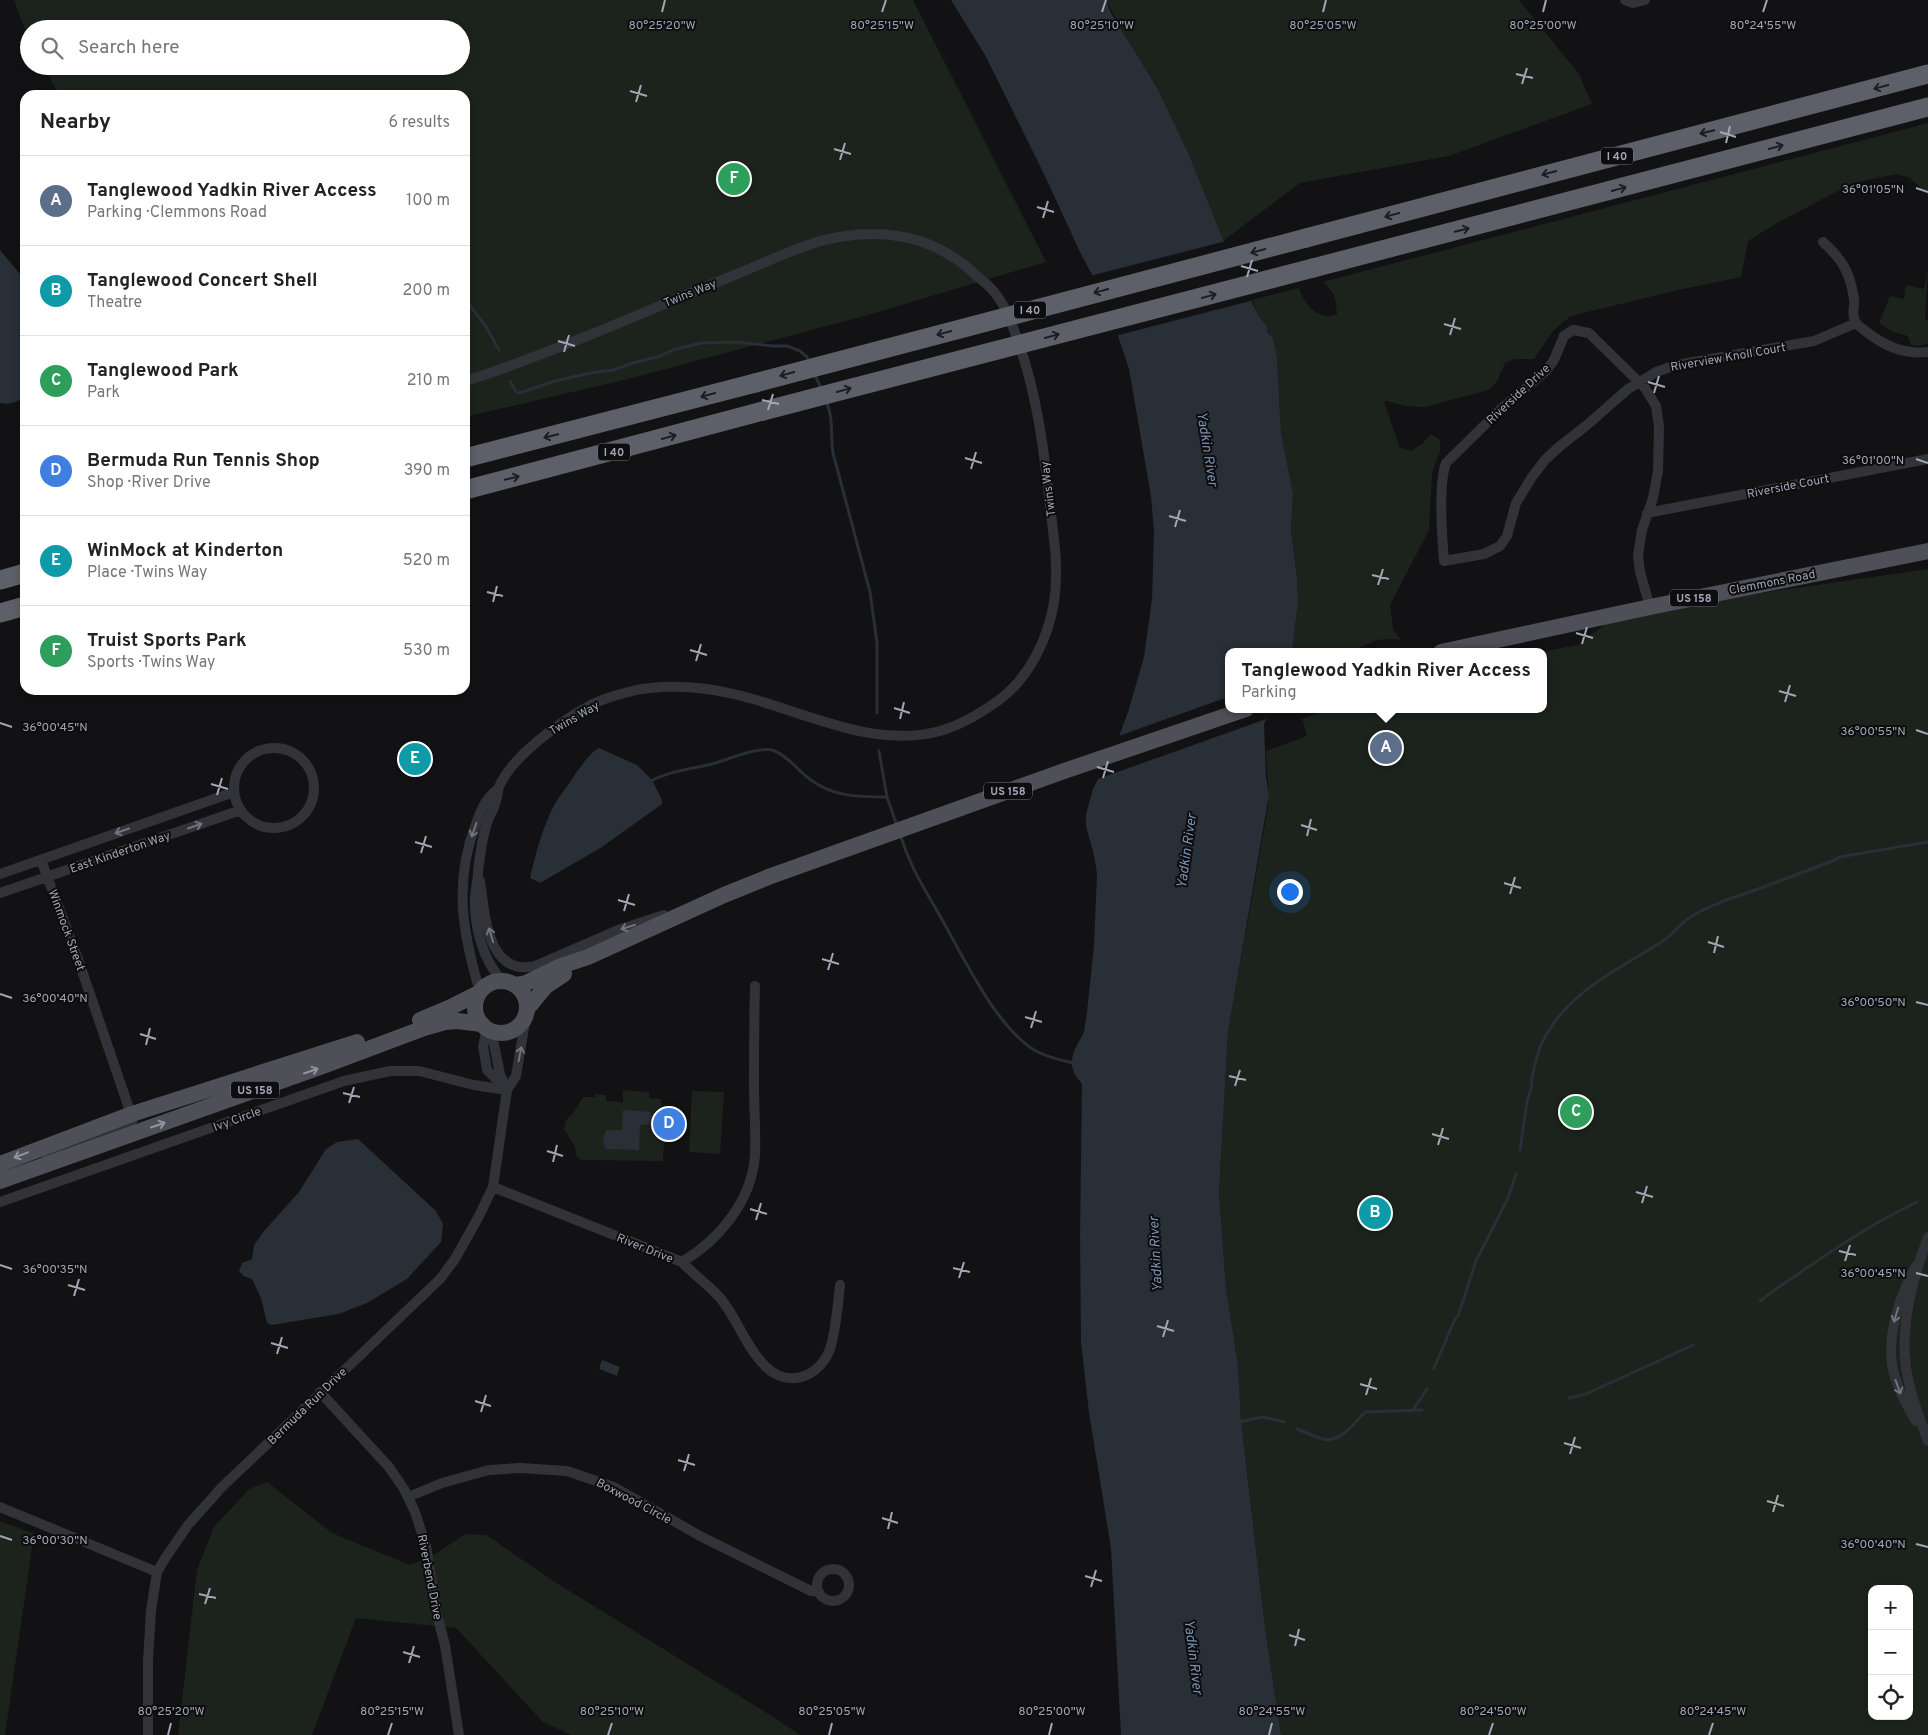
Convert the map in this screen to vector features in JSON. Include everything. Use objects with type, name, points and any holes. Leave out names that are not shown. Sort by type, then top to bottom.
[{"type":"highway","name":"I 40","points":[[470,457],[1928,74]]},
{"type":"highway","name":"I 40","points":[[470,489],[1928,107]]},
{"type":"highway","points":[[0,580],[20,574]]},
{"type":"highway","points":[[0,613],[20,607]]},
{"type":"main road","name":"Clemmons Road","points":[[1459,648],[1650,606],[1928,551]]},
{"type":"main road","name":"US 158","points":[[508,983],[526,983],[561,966],[588,958],[724,895],[771,876],[1058,773],[1234,713]]},
{"type":"main road","name":"US 158","points":[[526,1013],[546,986],[588,958]]},
{"type":"main road","points":[[508,983],[524,995],[526,1013],[518,1027],[500,1033],[484,1026],[478,1019],[475,1006],[480,993],[489,984],[508,983]]},
{"type":"main road","name":"US 158","points":[[0,1164],[132,1114],[371,1038],[447,1009],[480,993]]},
{"type":"main road","name":"US 158","points":[[0,1181],[424,1028],[458,1021],[484,1026]]},
{"type":"street","points":[[1625,0],[1633,3],[1645,0]]},
{"type":"street","name":"Twins Way","points":[[470,380],[570,343],[793,251],[834,237],[866,233],[893,234],[926,242],[963,263],[994,292],[1010,316],[1029,371],[1036,406],[1058,572],[1054,605],[1046,636],[1027,671],[1002,698],[972,717],[938,732],[905,736],[878,734],[792,712],[739,695],[692,686],[645,688],[592,704],[544,736],[527,751],[510,770],[498,789],[489,796],[468,846],[464,874],[463,917],[466,940],[480,993]]},
{"type":"street","points":[[1823,242],[1837,255],[1844,265],[1852,289],[1854,300],[1853,316],[1856,324],[1879,342],[1893,348],[1914,353],[1928,352]]},
{"type":"street","name":"Riverview Knoll Court","points":[[1444,561],[1484,554],[1500,546],[1507,536],[1516,503],[1545,460],[1638,382],[1664,368],[1814,341],[1856,324]]},
{"type":"street","name":"Riverside Drive","points":[[1444,561],[1442,526],[1443,475],[1446,463],[1501,409],[1546,371],[1554,360],[1564,336],[1574,330],[1589,333],[1651,396],[1656,406],[1658,471],[1653,498],[1641,535],[1638,555],[1640,572],[1650,606]]},
{"type":"street","name":"Riverside Court","points":[[1648,513],[1928,459]]},
{"type":"street","points":[[279,748],[293,753],[304,762],[311,774],[314,788],[311,802],[303,814],[292,823],[278,827],[264,826],[251,820],[241,810],[234,792],[236,777],[242,764],[252,754],[265,749],[279,748]]},
{"type":"street","name":"Twins Way","points":[[498,789],[496,802],[481,848],[474,899],[478,929],[489,962],[508,983]]},
{"type":"street","name":"East Kinderton Way","points":[[0,874],[234,792]]},
{"type":"street","name":"East Kinderton Way","points":[[0,893],[241,810]]},
{"type":"street","name":"Winmock Street","points":[[41,860],[132,1114]]},
{"type":"street","name":"Twins Way","points":[[478,873],[492,943],[504,960],[521,968],[536,966],[618,930],[724,895]]},
{"type":"street","name":"River Drive","points":[[493,1187],[682,1262],[717,1236],[732,1216],[747,1189],[754,1157],[755,986]]},
{"type":"street","name":"Bermuda Run Drive","points":[[148,1735],[150,1611],[157,1572],[188,1525],[222,1487],[440,1279],[455,1259],[480,1216],[493,1187],[507,1090],[516,1076],[526,1013]]},
{"type":"street","name":"Bermuda Run Drive","points":[[484,1026],[494,1044],[500,1074],[507,1090]]},
{"type":"street","name":"Ivy Circle","points":[[0,1202],[344,1081],[365,1076],[390,1071],[419,1071],[474,1085],[507,1090]]},
{"type":"street","points":[[30,1170],[44,1157],[133,1122],[132,1114]]},
{"type":"street","points":[[1928,1237],[1919,1261],[1905,1326],[1905,1359],[1914,1403],[1928,1441]]},
{"type":"street","points":[[1919,1261],[1908,1278],[1894,1323],[1890,1339],[1891,1360],[1899,1392],[1928,1441]]},
{"type":"street","points":[[682,1262],[723,1301],[761,1362],[772,1372],[788,1379],[802,1378],[815,1370],[828,1354],[837,1314],[840,1285]]},
{"type":"street","name":"Riverbend Drive","points":[[320,1392],[377,1452],[408,1497],[426,1546],[436,1611],[445,1645],[459,1735]]},
{"type":"street","name":"Boxwood Circle","points":[[408,1497],[442,1483],[489,1470],[520,1468],[567,1472],[614,1487],[700,1536],[811,1591],[819,1592]]},
{"type":"street","points":[[0,1507],[157,1572]]},
{"type":"shaded area","points":[[14,0],[913,0],[1046,262],[868,315],[624,380],[470,416],[470,90],[56,90],[48,75],[470,75],[470,20],[21,20]]},
{"type":"shaded area","points":[[1106,0],[1519,0],[1579,74],[1592,104],[1449,156],[1300,183],[1223,241],[1189,155]]},
{"type":"shaded area","points":[[1928,123],[1928,195],[1910,178],[1897,174],[1853,183],[1777,223],[1748,241],[1741,277],[1571,316],[1554,330],[1534,359],[1515,359],[1505,363],[1497,381],[1489,390],[1425,407],[1384,402],[1400,448],[1411,451],[1422,444],[1431,434],[1440,440],[1440,451],[1432,473],[1429,530],[1390,605],[1393,629],[1401,640],[1377,640],[1358,648],[1292,648],[1298,602],[1297,576],[1291,531],[1293,493],[1281,433],[1277,357],[1267,327],[1258,315],[1252,300],[1299,288],[1304,300],[1313,310],[1324,316],[1337,314],[1333,293],[1323,282]]},
{"type":"shaded area","points":[[1928,270],[1925,320],[1928,321],[1928,344],[1912,345],[1908,336],[1893,332],[1879,323],[1890,296],[1904,299],[1906,285],[1924,289]]},
{"type":"shaded area","points":[[1928,569],[1928,1735],[1281,1735],[1265,1628],[1241,1421],[1238,1365],[1226,1288],[1219,1192],[1228,1032],[1268,807],[1266,751],[1307,736],[1302,719],[1318,713],[1547,713],[1547,651],[1577,645],[1621,613]]},
{"type":"shaded area","points":[[623,1090],[649,1092],[649,1098],[661,1099],[662,1136],[667,1137],[667,1143],[664,1143],[663,1161],[581,1160],[577,1157],[574,1145],[564,1129],[566,1120],[574,1112],[583,1097],[595,1097],[595,1094],[606,1095],[606,1101],[623,1102]]},
{"type":"shaded area","points":[[692,1091],[724,1092],[720,1154],[689,1152]]},
{"type":"shaded area","points":[[267,1482],[332,1533],[410,1565],[437,1553],[465,1534],[486,1535],[555,1582],[800,1735],[571,1735],[543,1722],[456,1628],[356,1618],[312,1735],[178,1735],[197,1570],[214,1527],[249,1489]]},
{"type":"shaded area","points":[[0,1521],[34,1534],[5,1735],[0,1735]]},
{"type":"water","name":"Yadkin River","points":[[951,0],[1106,0],[1111,13],[1157,88],[1189,155],[1228,252],[1258,315],[1272,337],[1277,357],[1281,433],[1293,493],[1291,531],[1297,576],[1298,602],[1292,648],[1225,648],[1225,713],[1268,713],[1264,724],[1266,777],[1269,795],[1228,1032],[1219,1192],[1226,1288],[1238,1365],[1241,1421],[1265,1628],[1281,1735],[1121,1735],[1111,1548],[1089,1413],[1081,1342],[1082,1084],[1075,1075],[1071,1063],[1074,1051],[1084,1032],[1094,945],[1097,873],[1086,827],[1086,814],[1093,789],[1118,739],[1128,712],[1144,657],[1152,599],[1154,531],[1151,496],[1129,369],[1107,303],[1080,252],[985,55]]},
{"type":"water","points":[[0,250],[20,274],[20,400],[7,404],[0,403]]},
{"type":"water","points":[[599,748],[637,765],[652,780],[662,800],[662,804],[602,847],[540,883],[530,878],[547,820],[556,802],[576,773]]},
{"type":"water","points":[[623,1110],[651,1112],[651,1124],[640,1125],[639,1150],[605,1149],[603,1139],[606,1130],[622,1130]]},
{"type":"water","points":[[358,1139],[436,1211],[443,1224],[441,1242],[407,1279],[367,1303],[339,1314],[272,1325],[267,1323],[261,1298],[252,1279],[244,1276],[239,1271],[242,1263],[252,1259],[254,1245],[299,1192],[326,1149],[337,1142]]},
{"type":"water","points":[[602,1360],[620,1367],[617,1376],[599,1369]]},
{"type":"pier","points":[[1226,241],[1254,300],[1115,336],[1105,304],[1090,276]]},
{"type":"pier","points":[[1225,698],[1225,713],[1271,713],[1269,718],[1095,780],[1116,737]]},
{"type":"waterway","points":[[470,306],[485,325],[499,350]]},
{"type":"waterway","points":[[510,381],[516,392],[520,393],[555,381],[614,370],[660,356],[673,350],[701,343],[735,342],[787,346],[800,351],[807,357],[810,363]]},
{"type":"waterway","points":[[814,373],[821,388]]},
{"type":"waterway","points":[[826,401],[831,420],[833,453],[870,592],[877,643],[877,713]]},
{"type":"waterway","points":[[649,782],[672,773],[712,764],[752,751],[768,750],[780,754],[811,780],[829,790],[847,795],[887,797]]},
{"type":"waterway","points":[[879,751],[887,797],[897,826]]},
{"type":"waterway","points":[[900,834],[907,855],[920,882],[978,984],[1003,1021],[1017,1036],[1036,1051],[1074,1063]]},
{"type":"waterway","points":[[1520,1150],[1527,1101],[1532,1086],[1531,1082],[1536,1058],[1541,1045],[1551,1027],[1564,1011],[1594,984],[1667,939],[1689,918],[1729,899],[1839,857],[1928,842]]},
{"type":"waterway","points":[[1434,1368],[1458,1316],[1476,1261],[1508,1198],[1516,1174]]},
{"type":"waterway","points":[[1760,1301],[1843,1243],[1917,1202]]},
{"type":"waterway","points":[[1569,1398],[1586,1394],[1693,1345]]},
{"type":"waterway","points":[[1413,1410],[1427,1389]]},
{"type":"waterway","points":[[1297,1429],[1323,1439],[1330,1439],[1336,1438],[1347,1431],[1365,1412],[1422,1410]]},
{"type":"waterway","points":[[1238,1422],[1263,1417],[1284,1422]]},
{"type":"place","name":"Truist Sports Park","points":[[734,179]]},
{"type":"place","name":"Tanglewood Yadkin River Access","points":[[1386,748]]},
{"type":"place","name":"WinMock at Kinderton","points":[[415,759]]},
{"type":"place","name":"Tanglewood Park","points":[[1576,1112]]},
{"type":"place","name":"Bermuda Run Tennis Shop","points":[[669,1124]]},
{"type":"place","name":"Tanglewood Concert Shell","points":[[1375,1213]]}]
